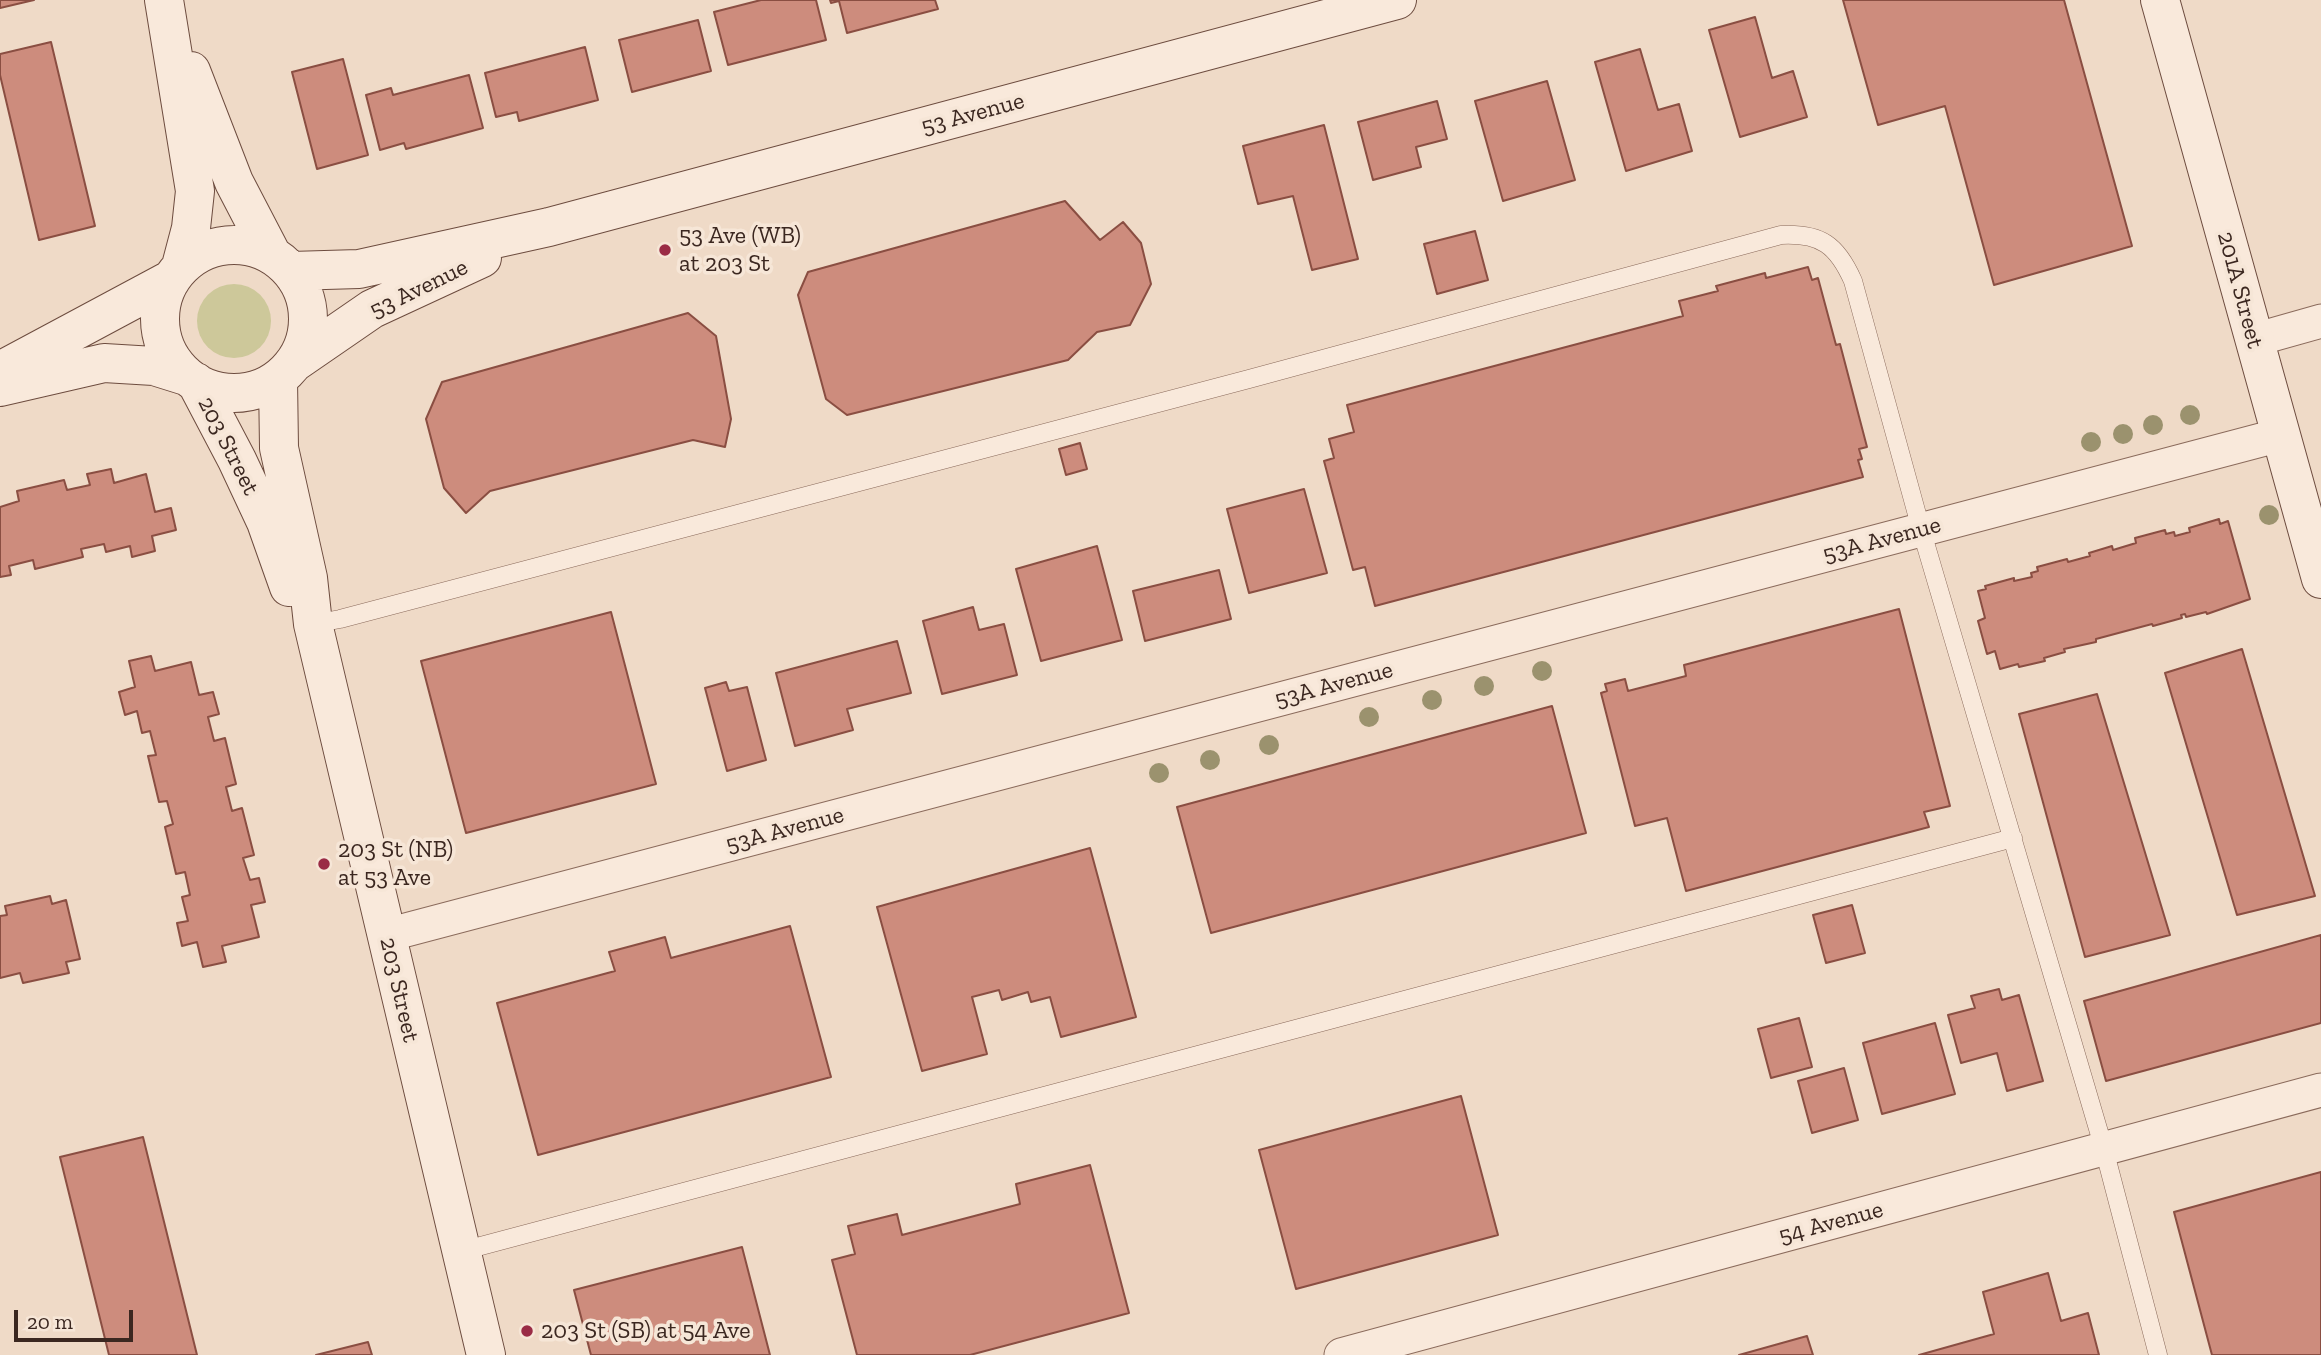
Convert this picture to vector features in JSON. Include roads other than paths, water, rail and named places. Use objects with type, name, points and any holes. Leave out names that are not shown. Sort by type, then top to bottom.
[{"type":"street","name":"53 Avenue","points":[[281,263],[359,270],[549,227],[1397,0]]},
{"type":"street","name":"201A Street","points":[[2160,0],[2321,579]]},
{"type":"street","points":[[0,387],[104,363],[154,366],[191,379],[208,389],[232,393],[257,390],[287,370],[305,340],[308,316],[303,292],[281,263],[234,182],[166,9]]},
{"type":"street","points":[[166,9],[195,191],[191,228],[176,274],[160,310],[161,335],[170,357],[191,379]]},
{"type":"street","name":"53 Avenue","points":[[287,370],[372,309],[549,227]]},
{"type":"street","points":[[0,371],[176,274],[202,252],[225,245],[249,246],[281,263]]},
{"type":"street","points":[[2254,340],[2321,321]]},
{"type":"street","name":"203 Street","points":[[287,370],[279,448],[308,578],[313,624],[486,1355]]},
{"type":"street","name":"203 Street","points":[[191,379],[237,460],[266,522],[289,586],[313,624]]},
{"type":"street","name":"53A Avenue","points":[[387,935],[2280,435]]},
{"type":"street","name":"54 Avenue","points":[[1341,1355],[2321,1090]]},
{"type":"lane","points":[[313,624],[340,620],[1781,235],[1813,236],[1826,242],[1838,253],[1853,281],[1921,529],[2104,1149],[2158,1355]]},
{"type":"lane","points":[[461,1251],[2013,838]]},
{"type":"place","name":"53 Ave (WB) at 203 St","points":[[665,250]]},
{"type":"place","name":"203 St (NB) at 53 Ave","points":[[324,864]]},
{"type":"place","name":"203 St (SB) at 54 Ave","points":[[527,1331]]}]
